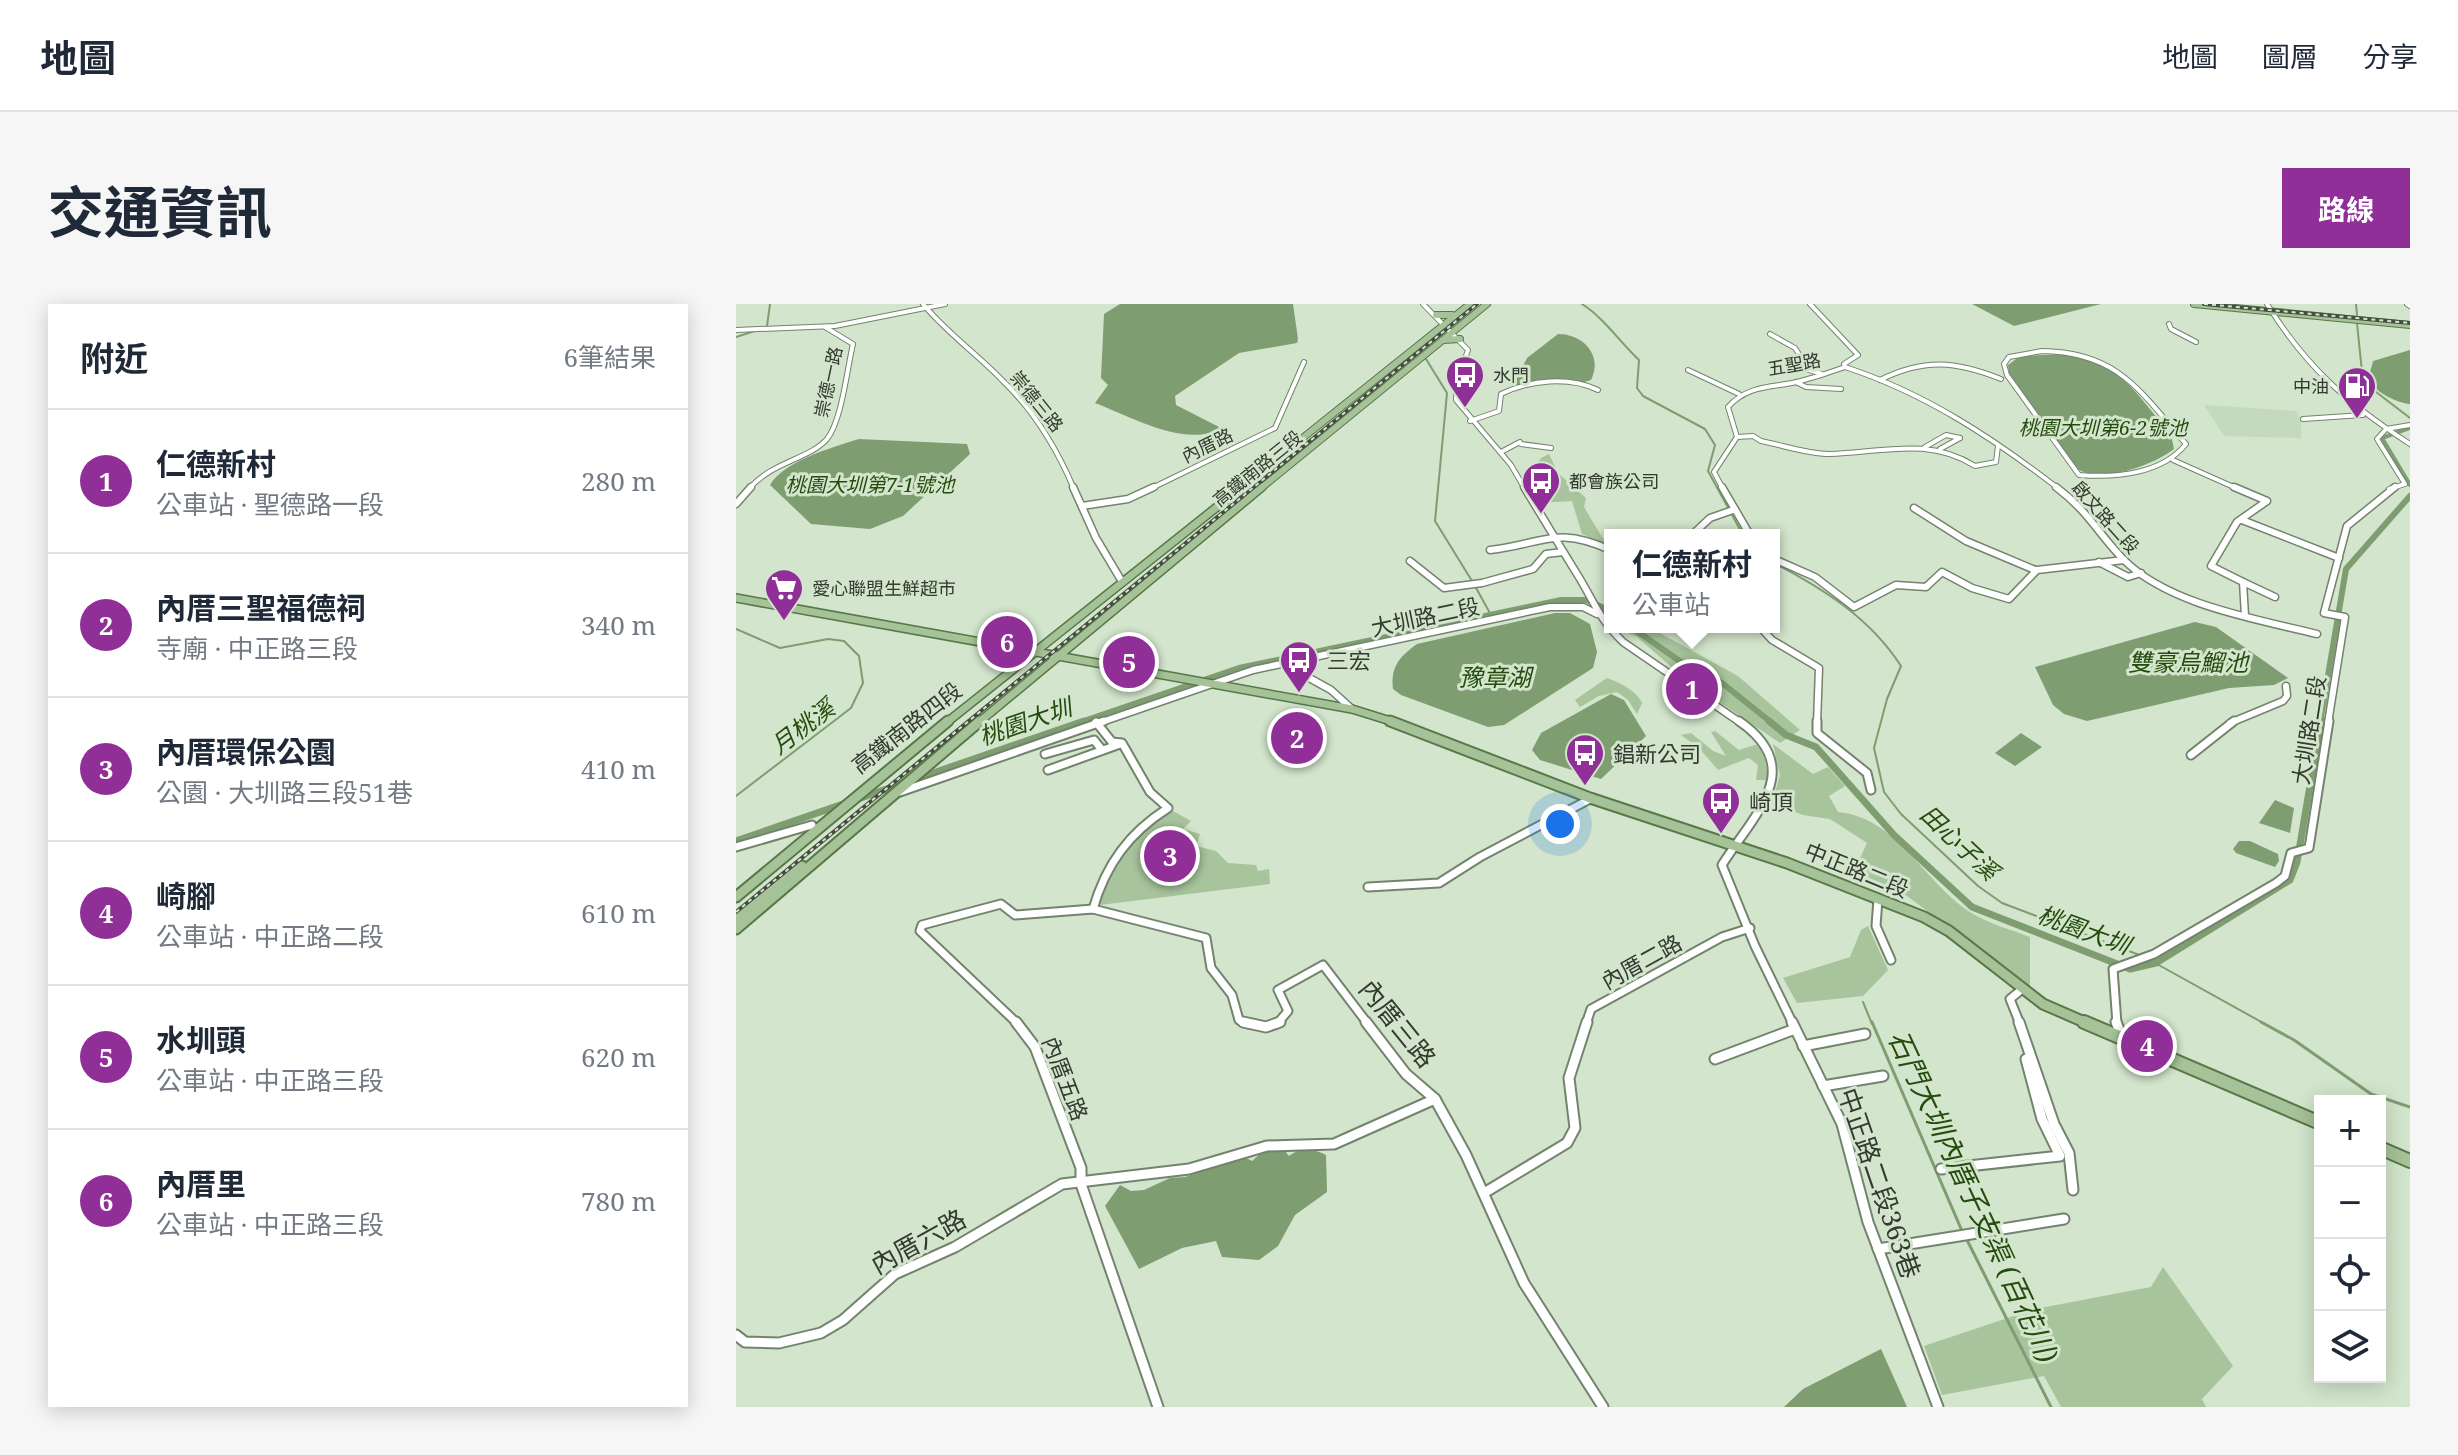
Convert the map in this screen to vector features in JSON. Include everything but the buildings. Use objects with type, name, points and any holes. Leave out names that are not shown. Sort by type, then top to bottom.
[{"type":"main road","name":"高鐵南路三段","points":[[1054,656],[1447,327],[1467,304]]},
{"type":"main road","name":"高鐵南路三段","points":[[1034,652],[1364,386],[1485,304]]},
{"type":"main road","name":"高鐵南路三段","points":[[1034,652],[1433,334],[1459,322],[1485,304]]},
{"type":"main road","points":[[2194,304],[2271,309]]},
{"type":"main road","points":[[2218,304],[2410,322]]},
{"type":"main road","points":[[1436,315],[1460,339]]},
{"type":"main road","points":[[1364,386],[1379,378]]},
{"type":"main road","points":[[1192,528],[1198,518]]},
{"type":"main road","name":"中正路二段","points":[[740,599],[1352,709],[1414,729],[1592,798],[1734,848],[1787,863],[1878,899],[1949,931],[2021,990],[2043,1004],[2314,1120]]},
{"type":"main road","name":"高鐵南路四段","points":[[840,806],[1034,652]]},
{"type":"main road","name":"高鐵南路四段","points":[[736,893],[755,881],[840,806],[1034,652]]},
{"type":"main road","name":"高鐵南路四段","points":[[736,919],[920,775],[1054,656]]},
{"type":"main road","name":"高鐵南路四段","points":[[736,928],[1054,656]]},
{"type":"main road","points":[[736,893],[812,825],[840,806]]},
{"type":"main road","points":[[736,928],[758,901]]},
{"type":"main road","points":[[2386,1151],[2410,1161]]},
{"type":"street","points":[[736,330],[825,327],[945,304]]},
{"type":"street","points":[[1423,304],[1468,350],[1457,381],[1456,400],[1470,421],[1501,452],[1604,621]]},
{"type":"street","points":[[1810,304],[1857,353],[1845,367]]},
{"type":"street","name":"崇德三路","points":[[924,306],[948,334],[1012,390],[1057,449],[1082,506],[1121,580]]},
{"type":"street","points":[[2271,309],[2294,347],[2363,415],[2410,444]]},
{"type":"street","points":[[2169,324],[2171,329],[2196,342]]},
{"type":"street","name":"崇德一路","points":[[736,504],[762,473],[819,447],[832,432],[853,344],[825,327]]},
{"type":"street","points":[[1770,334],[1795,348],[1809,370],[1825,374]]},
{"type":"street","points":[[2173,460],[2186,444],[2107,362],[2080,352],[2054,352],[2009,357],[2004,364],[2007,375],[2079,475],[2111,478],[2173,460],[2267,501],[2242,520],[2211,566],[2275,597]]},
{"type":"street","points":[[1880,380],[1905,367],[1942,359],[2001,379]]},
{"type":"street","name":"內厝路","points":[[1082,506],[1128,499],[1275,428],[1304,362]]},
{"type":"street","name":"五聖路","points":[[1739,394],[1759,385],[1796,382],[1845,367]]},
{"type":"street","name":"啟文路二段","points":[[1845,367],[1925,398],[2072,497],[2107,534],[2124,560],[2141,573],[2190,598],[2317,634]]},
{"type":"street","points":[[1688,370],[1739,394],[1728,407],[1731,426],[1737,437]]},
{"type":"street","points":[[1470,421],[1499,411],[1501,394],[1518,387],[1556,380],[1598,390]]},
{"type":"street","points":[[1796,382],[1806,387],[1841,389]]},
{"type":"street","points":[[2303,419],[2363,415]]},
{"type":"street","points":[[2242,520],[2339,558],[2347,526],[2390,488],[2407,484],[2377,439],[2386,429],[2410,425]]},
{"type":"street","points":[[1925,447],[1946,435],[1960,438],[1940,449]]},
{"type":"street","points":[[1737,437],[1753,436],[1826,454],[1879,448],[1939,450],[1954,453],[1975,466],[1996,462],[1998,446]]},
{"type":"street","points":[[1737,437],[1714,472],[1746,529]]},
{"type":"street","points":[[1501,452],[1521,443],[1551,448]]},
{"type":"street","points":[[1914,508],[1966,541],[2035,570]]},
{"type":"street","points":[[1701,528],[1722,513],[1733,510]]},
{"type":"street","points":[[1490,550],[1552,535],[1575,534],[1604,547]]},
{"type":"street","points":[[1410,561],[1444,588],[1533,569],[1546,554],[1563,552]]},
{"type":"street","name":"大圳路二段","points":[[2123,1040],[2114,1016],[2113,969],[2154,954],[2276,883],[2285,876],[2291,853],[2309,848],[2345,617],[2324,613],[2339,558]]},
{"type":"street","points":[[1780,562],[1815,577],[1854,607],[1901,582],[1911,581],[1926,587],[1942,572],[1972,588],[2009,599],[2014,597],[2025,577],[2035,570],[2124,560]]},
{"type":"street","points":[[2099,562],[2128,577],[2141,573]]},
{"type":"street","points":[[2243,582],[2245,616]]},
{"type":"street","name":"大圳路二段","points":[[901,788],[1207,684],[1283,664],[1550,607],[1583,607],[1597,613]]},
{"type":"street","points":[[1615,633],[1623,642],[1754,732],[1771,753],[1774,776],[1767,794],[1734,848]]},
{"type":"street","points":[[1764,633],[1769,640],[1804,655],[1819,668],[1817,733],[1867,773],[1871,790]]},
{"type":"street","points":[[1283,664],[1331,690],[1352,709]]},
{"type":"street","points":[[2191,755],[2230,723],[2283,701],[2287,696],[2286,686]]},
{"type":"street","points":[[1096,722],[1112,742],[1122,743]]},
{"type":"street","points":[[1045,754],[1094,740],[1102,750]]},
{"type":"street","points":[[1048,770],[1094,756],[1122,743]]},
{"type":"street","points":[[1093,909],[1101,878],[1119,849],[1139,827],[1168,808],[1150,792],[1122,743]]},
{"type":"street","points":[[1368,887],[1380,889],[1439,883],[1480,857],[1592,798]]},
{"type":"street","points":[[736,847],[812,825]]},
{"type":"street","name":"中正路二段363巷","points":[[1734,848],[1722,865],[1755,946],[1842,1124],[1878,1249],[1938,1407]]},
{"type":"street","points":[[1878,899],[1876,926],[1891,960]]},
{"type":"street","name":"內厝五路","points":[[1093,909],[1015,915],[1009,914],[1006,907],[996,905],[927,923],[920,931],[1025,1030],[1035,1047],[1081,1168],[1081,1184],[1158,1407]]},
{"type":"street","name":"內厝三路","points":[[1093,909],[1206,938],[1211,968],[1232,995],[1239,1020],[1253,1027],[1262,1029],[1285,1019],[1288,1011],[1278,990],[1323,965],[1406,1074],[1435,1099],[1484,1193],[1491,1215],[1524,1283],[1603,1407]]},
{"type":"street","name":"內厝二路","points":[[1484,1193],[1567,1143],[1575,1128],[1569,1078],[1591,1009],[1722,937],[1750,928]]},
{"type":"street","points":[[2021,990],[2010,999],[2035,1061],[2054,1124],[2069,1153],[2073,1190]]},
{"type":"street","points":[[1715,1059],[1795,1029]]},
{"type":"street","points":[[1803,1046],[1865,1034]]},
{"type":"street","points":[[1941,1169],[2060,1156],[2042,1119],[2026,1059]]},
{"type":"street","points":[[1823,1086],[1883,1076]]},
{"type":"street","name":"內厝六路","points":[[736,1335],[745,1342],[779,1343],[821,1333],[843,1320],[895,1274],[955,1247],[1062,1184],[1189,1169],[1267,1146],[1334,1144],[1435,1099]]},
{"type":"street","points":[[1878,1249],[2064,1219]]},
{"type":"shaded area","points":[[2204,405],[2296,411],[2301,420],[2301,438],[2224,436]]},
{"type":"shaded area","points":[[1549,454],[1558,473],[1586,498],[1584,507],[1604,543],[1582,534],[1572,501],[1539,503],[1528,480],[1541,458]]},
{"type":"shaded area","points":[[1628,633],[1660,633],[1738,676],[1800,730],[1780,743],[1685,679],[1637,637]]},
{"type":"shaded area","points":[[1607,678],[1640,699],[1642,703],[1637,714],[1628,700],[1617,692],[1599,696],[1580,707],[1575,700]]},
{"type":"shaded area","points":[[1715,731],[1739,750],[1758,744],[1764,752],[1768,780],[1756,780],[1758,765],[1749,758],[1718,770],[1699,748],[1681,735],[1691,733],[1713,751],[1726,756],[1711,732]]},
{"type":"shaded area","points":[[1773,744],[1813,774],[1828,767],[1845,786],[1829,796],[1838,812],[1878,826],[1973,914],[2030,937],[2030,988],[1907,896],[1853,874],[1867,843],[1830,819],[1803,815],[1772,803],[1780,775]]},
{"type":"shaded area","points":[[1173,811],[1191,821],[1183,829],[1200,834],[1196,846],[1216,851],[1228,863],[1256,865],[1258,871],[1269,869],[1270,884],[1100,905],[1110,875],[1126,850],[1147,829]]},
{"type":"shaded area","points":[[1868,926],[1888,970],[1863,996],[1797,1003],[1783,978],[1850,957],[1861,930]]},
{"type":"shaded area","points":[[2163,1267],[2233,1366],[2202,1399],[2206,1407],[2061,1407],[2044,1376],[1942,1395],[1924,1346],[2035,1309],[2151,1287]]},
{"type":"water","points":[[1120,304],[1293,304],[1298,339],[1297,343],[1239,353],[1175,396],[1176,405],[1221,428],[1191,435],[1175,433],[1095,403],[1108,385],[1101,378],[1104,314]]},
{"type":"water","points":[[1972,304],[2101,304],[2014,326]]},
{"type":"water","points":[[1558,334],[1576,338],[1589,348],[1595,363],[1591,380],[1581,383],[1552,379],[1512,388],[1527,358]]},
{"type":"water","points":[[2410,350],[2410,404],[2382,393],[2369,376],[2373,361]]},
{"type":"water","name":"桃園大圳第6-2號池","points":[[2070,354],[2102,364],[2116,373],[2171,435],[2174,449],[2152,462],[2109,474],[2083,472],[2073,466],[2009,373],[2008,365],[2020,356]]},
{"type":"water","name":"桃園大圳第7-1號池","points":[[859,439],[967,444],[970,454],[903,516],[870,529],[811,524],[770,485],[797,462]]},
{"type":"water","name":"豫章湖","points":[[1555,613],[1570,613],[1590,624],[1597,652],[1593,668],[1504,725],[1488,727],[1401,695],[1393,689],[1393,674],[1398,663],[1417,644]]},
{"type":"water","name":"雙豪烏鰡池","points":[[2195,622],[2216,627],[2288,678],[2274,685],[2229,688],[2087,721],[2064,714],[2053,705],[2035,667]]},
{"type":"water","points":[[1611,694],[1624,700],[1646,736],[1601,779],[1540,760],[1532,750],[1541,733]]},
{"type":"water","points":[[2021,733],[2042,747],[2015,766],[1995,753]]},
{"type":"water","points":[[2275,800],[2294,808],[2290,833],[2259,823]]},
{"type":"water","points":[[2239,841],[2250,841],[2278,854],[2279,861],[2275,867],[2236,853],[2233,849]]},
{"type":"water","points":[[1280,1145],[1289,1156],[1307,1150],[1326,1155],[1327,1192],[1295,1215],[1278,1246],[1259,1260],[1222,1257],[1216,1241],[1182,1248],[1139,1269],[1105,1206],[1120,1185],[1131,1191],[1144,1190],[1170,1178],[1185,1177],[1244,1157],[1252,1161],[1262,1152]]},
{"type":"water","points":[[1881,1349],[1907,1407],[1784,1407],[1803,1389]]},
{"type":"waterway","name":"月桃溪","points":[[767,326],[770,304]]},
{"type":"waterway","name":"田心子溪","points":[[1582,304],[1639,360],[1637,388],[1643,396],[1705,429],[1715,445],[1708,471],[1740,529]]},
{"type":"waterway","points":[[2356,304],[2357,315]]},
{"type":"waterway","points":[[2357,323],[2363,382],[2410,418]]},
{"type":"waterway","name":"月桃溪","points":[[736,337],[758,330]]},
{"type":"waterway","points":[[1426,359],[1447,393],[1435,521],[1472,581]]},
{"type":"waterway","name":"桃園大圳","points":[[2410,428],[2382,438],[2410,485]]},
{"type":"waterway","name":"桃園大圳","points":[[2320,723],[2346,569],[2410,496]]},
{"type":"waterway","name":"田心子溪","points":[[1780,566],[1845,606],[1875,633],[1901,666],[1887,699],[1874,748],[1884,792],[1901,814],[1978,886],[2002,903],[2142,956]]},
{"type":"waterway","points":[[1475,586],[1491,615]]},
{"type":"waterway","name":"桃園大圳","points":[[1078,723],[1239,668],[1561,600],[1587,600],[1604,608]]},
{"type":"waterway","name":"月桃溪","points":[[736,629],[780,648],[828,639],[844,641],[859,656],[863,683],[851,708],[736,796]]},
{"type":"waterway","name":"桃園大圳","points":[[1640,633],[1681,662],[1722,683],[1772,723]]},
{"type":"waterway","name":"桃園大圳","points":[[736,841],[1084,721]]},
{"type":"waterway","name":"桃園大圳","points":[[1769,721],[1786,735],[1816,747],[1894,835],[1972,907],[2130,969],[2156,963],[2290,880],[2297,862],[2321,721]]},
{"type":"waterway","name":"田心子溪","points":[[2148,959],[2265,1024]]},
{"type":"waterway","name":"石門大圳內厝子支渠 (百花川)","points":[[1863,1002],[1872,1024]]},
{"type":"waterway","name":"石門大圳內厝子支渠 (百花川)","points":[[1872,1022],[1962,1231]]},
{"type":"waterway","name":"田心子溪","points":[[2261,1022],[2294,1040],[2371,1094],[2410,1107]]},
{"type":"waterway","name":"石門大圳內厝子支渠 (百花川)","points":[[1967,1240],[2051,1407]]},
{"type":"railway","points":[[736,912],[1477,304]]},
{"type":"railway","points":[[2204,304],[2410,323]]},
{"type":"place","name":"水門","points":[[1465,409]]},
{"type":"place","name":"中油","points":[[2357,420]]},
{"type":"place","name":"都會族公司","points":[[1541,515]]},
{"type":"place","name":"愛心聯盟生鮮超市","points":[[784,622]]},
{"type":"place","name":"內厝里","points":[[1007,642]]},
{"type":"place","name":"水圳頭","points":[[1129,662]]},
{"type":"place","name":"仁德新村","points":[[1692,689]]},
{"type":"place","name":"三宏","points":[[1299,694]]},
{"type":"place","name":"內厝三聖福德祠","points":[[1297,738]]},
{"type":"place","name":"錩新公司","points":[[1585,787]]},
{"type":"place","name":"崎頂","points":[[1721,835]]},
{"type":"place","name":"內厝環保公園","points":[[1170,856]]},
{"type":"place","name":"崎腳","points":[[2147,1046]]}]
